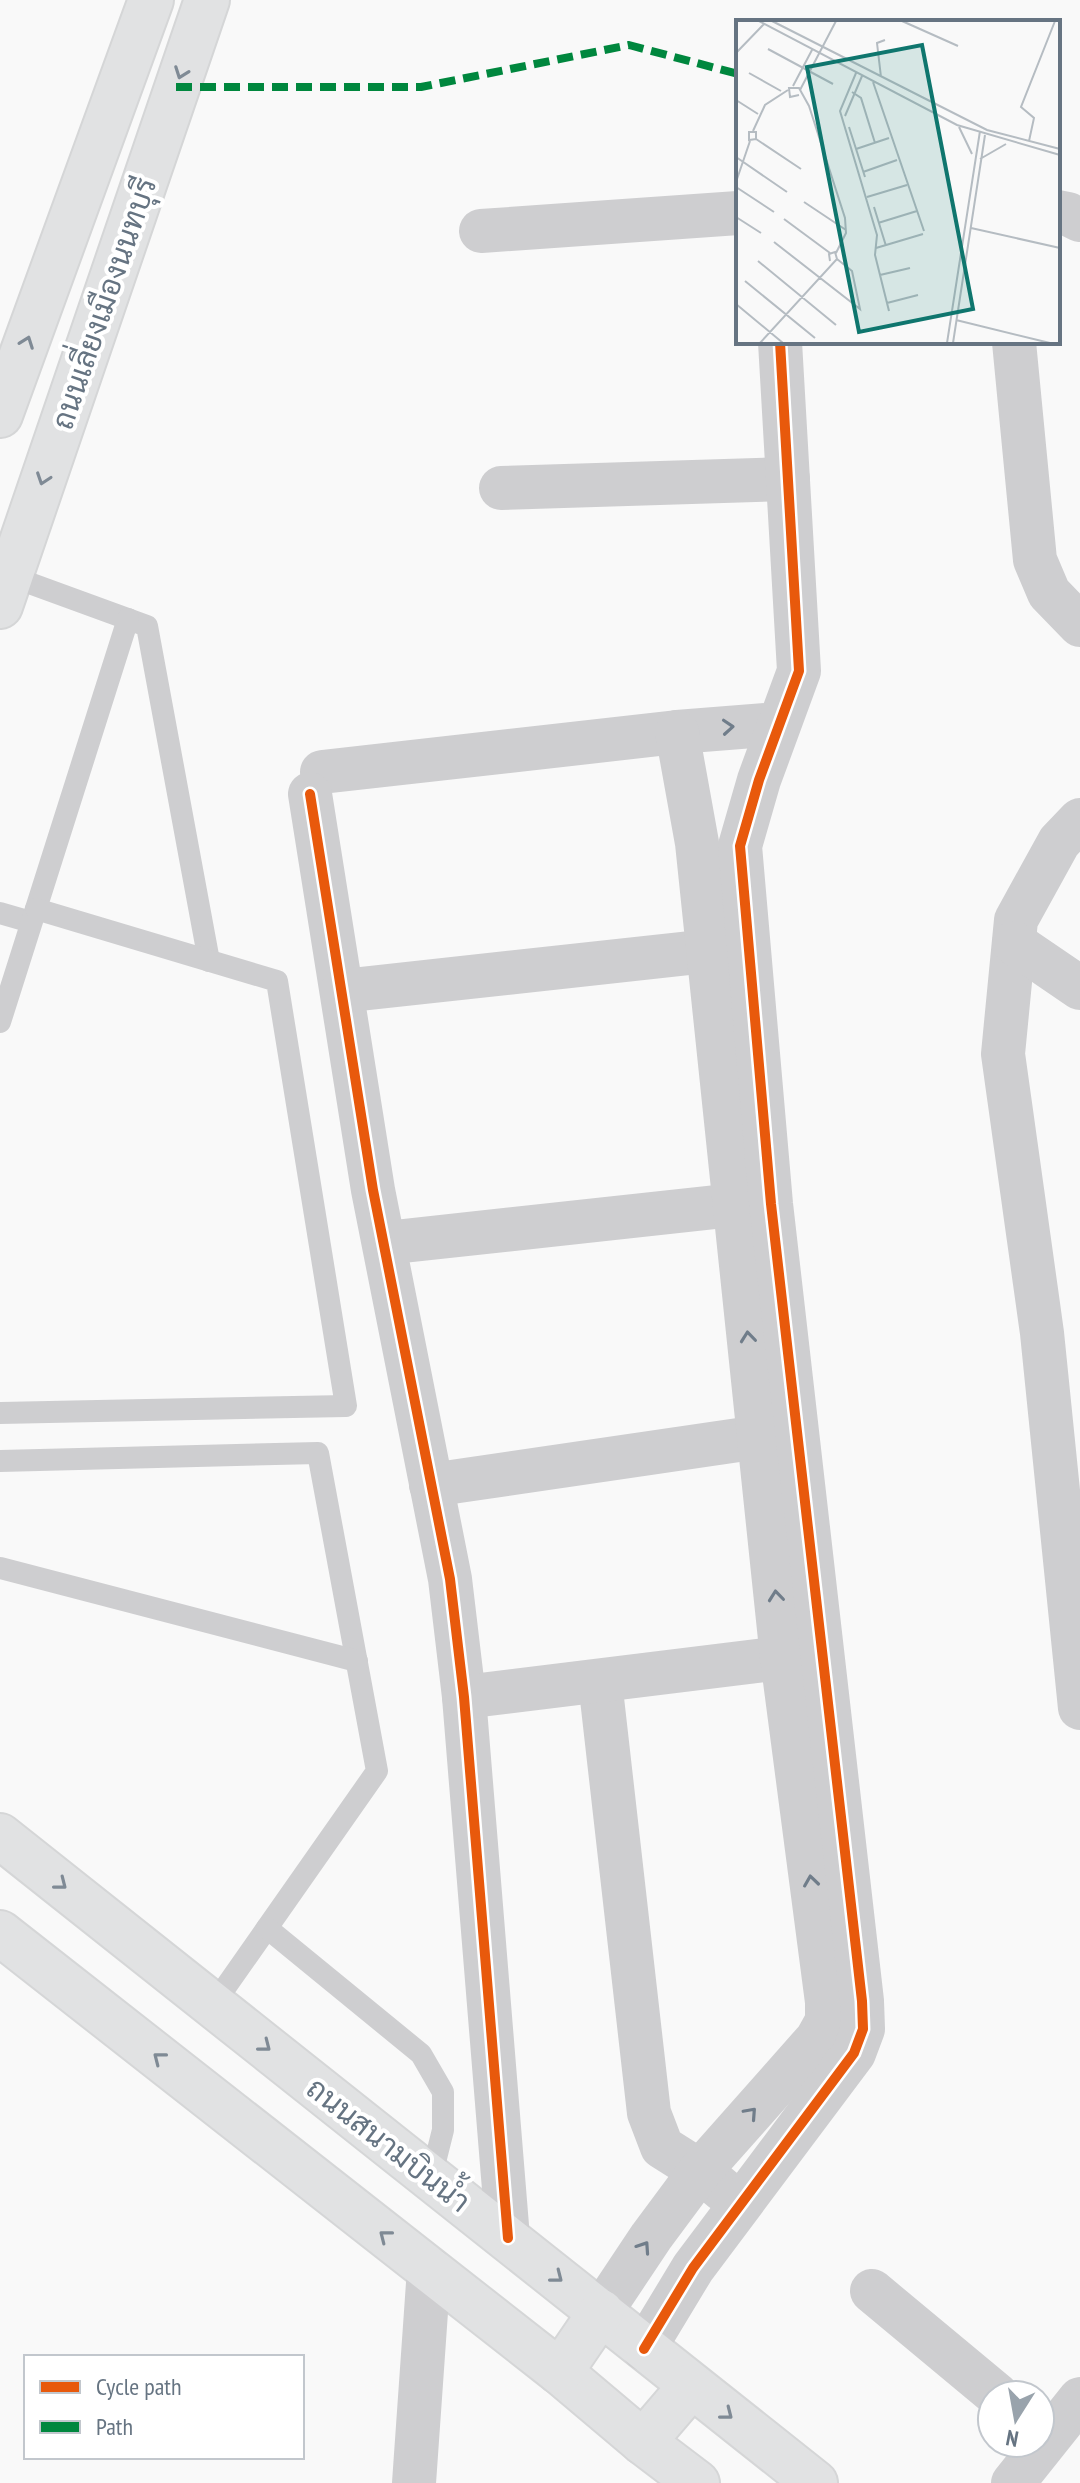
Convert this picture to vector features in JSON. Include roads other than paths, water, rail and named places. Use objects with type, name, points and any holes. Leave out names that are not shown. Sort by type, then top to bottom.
[{"type":"main road","name":"ถนนเลี่ยงเมืองนนทบุรี","points":[[0,415],[151,0]]},
{"type":"main road","name":"ถนนเลี่ยงเมืองนนทบุรี","points":[[5,591],[207,0]]},
{"type":"main road","name":"ถนนสนามบินน้ำ","points":[[0,1836],[815,2483]]},
{"type":"main road","points":[[0,1933],[697,2483]]},
{"type":"main road","points":[[560,2372],[601,2312]]},
{"type":"main road","points":[[643,2442],[691,2386]]},
{"type":"street","points":[[1060,212],[1080,220]]},
{"type":"street","points":[[481,231],[736,213]]},
{"type":"street","points":[[780,344],[799,671],[759,780],[718,844],[708,951],[752,1204],[759,1437],[782,1658],[815,1761]]},
{"type":"street","points":[[1014,344],[1035,560],[1049,593],[1080,625]]},
{"type":"street","points":[[501,488],[788,479]]},
{"type":"street","points":[[508,2238],[464,1697],[450,1579],[373,1190],[342,991],[316,783],[677,732],[779,724]]},
{"type":"street","points":[[644,2349],[693,2268],[854,2053],[845,2025],[827,2002],[815,1761],[752,1204],[718,844],[677,732]]},
{"type":"street","points":[[1080,820],[1059,842],[1016,920],[1003,1054],[1042,1333],[1080,1708]]},
{"type":"street","points":[[1014,943],[1080,988]]},
{"type":"street","points":[[342,991],[708,951]]},
{"type":"street","points":[[385,1243],[752,1204]]},
{"type":"street","points":[[1042,1333],[1080,1356]]},
{"type":"street","points":[[431,1485],[759,1437]]},
{"type":"street","points":[[464,1697],[782,1658]]},
{"type":"street","points":[[600,1681],[649,2113],[662,2147],[700,2171],[740,2205]]},
{"type":"street","points":[[601,2312],[700,2171],[817,2039],[845,2025]]},
{"type":"street","points":[[414,2483],[429,2269]]},
{"type":"street","points":[[872,2291],[978,2379]]},
{"type":"street","points":[[1056,2443],[1080,2399]]},
{"type":"street","points":[[1013,2483],[1039,2459]]},
{"type":"lane","points":[[5,591],[147,626],[209,961]]},
{"type":"lane","points":[[0,1022],[128,619]]},
{"type":"lane","points":[[0,913],[34,915],[277,981],[346,1406],[0,1413]]},
{"type":"lane","points":[[0,1461],[318,1453],[377,1771],[213,2005]]},
{"type":"lane","points":[[0,1568],[357,1661]]},
{"type":"lane","points":[[267,1928],[421,2054],[443,2092],[443,2130],[431,2178]]}]
